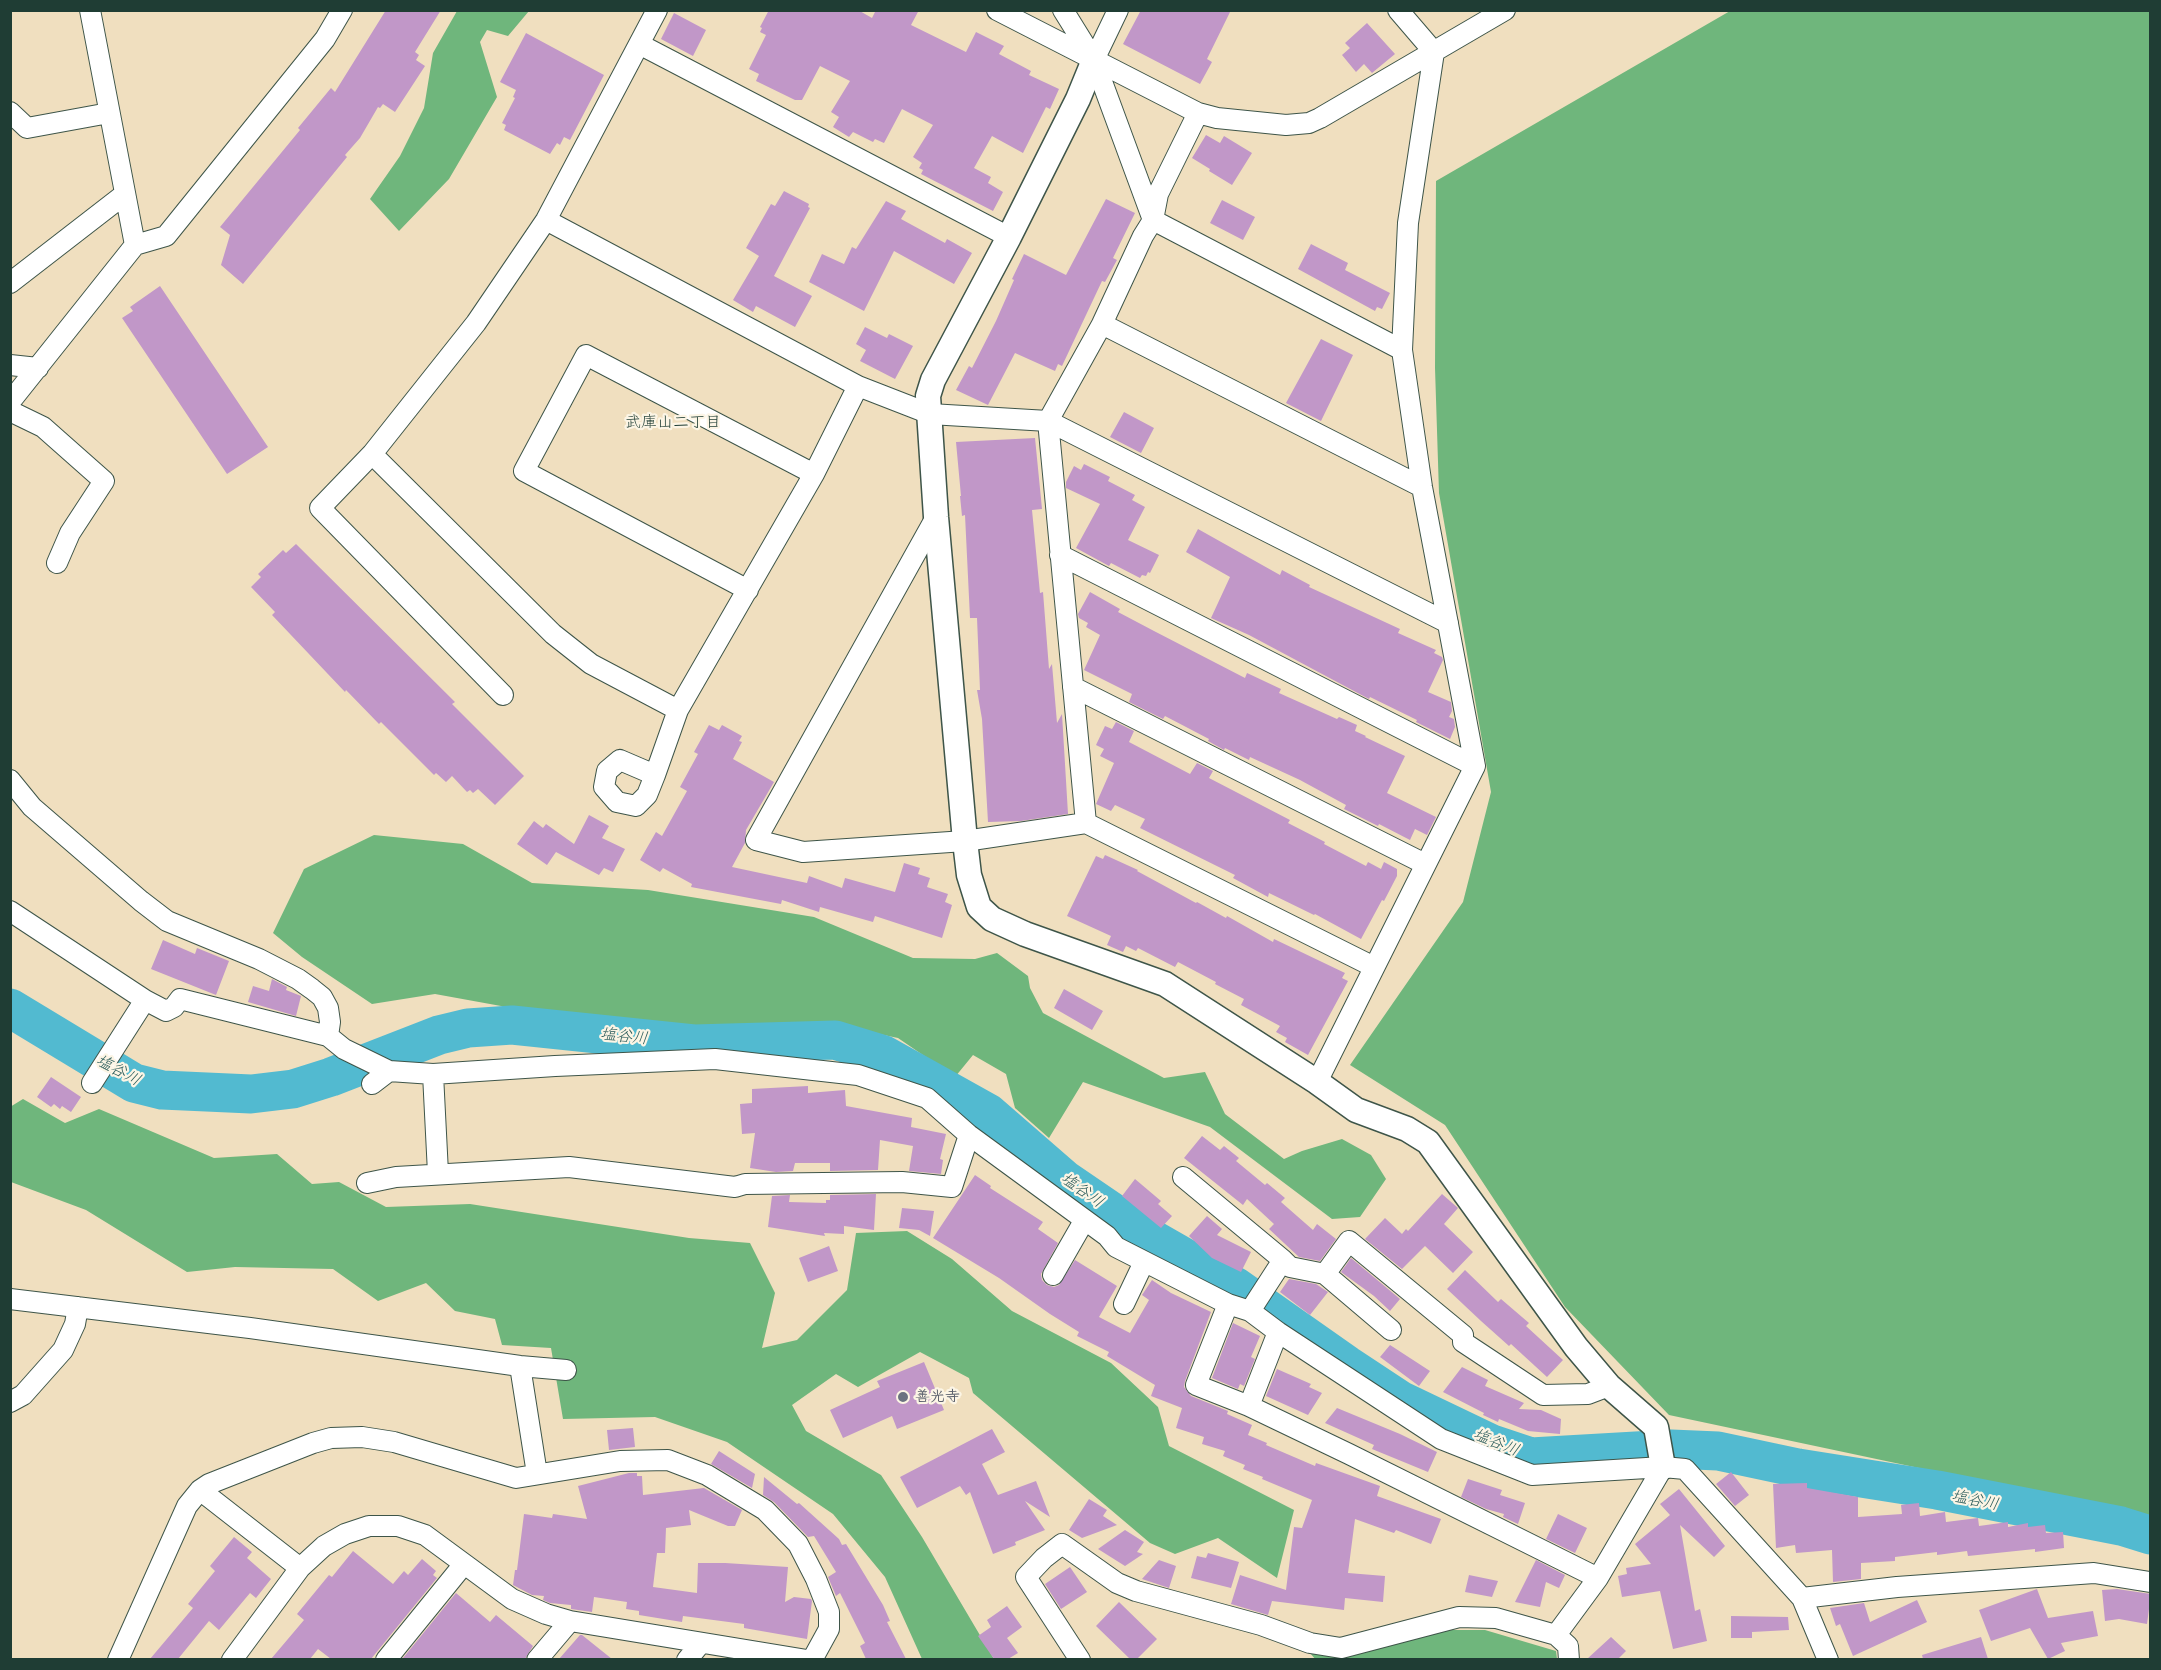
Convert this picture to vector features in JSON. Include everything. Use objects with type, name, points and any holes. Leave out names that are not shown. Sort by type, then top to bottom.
[{"type":"street","points":[[90,10],[135,245]]},
{"type":"street","points":[[10,402],[135,245],[166,236],[325,39],[342,10]]},
{"type":"street","points":[[503,695],[320,508],[372,454],[476,323],[546,220],[657,10]]},
{"type":"street","points":[[997,10],[1198,113],[1217,118],[1286,125],[1308,123],[1505,10]]},
{"type":"street","points":[[1063,10],[1094,60],[1153,220],[1402,350]]},
{"type":"street","points":[[1118,10],[1078,99],[1009,237],[933,380],[928,396],[936,517],[969,875],[979,907],[992,919],[1024,934],[1165,984],[1317,1082],[1356,1110],[1407,1129],[1428,1142],[1569,1337],[1609,1386],[1656,1427],[1663,1467],[1598,1578],[1556,1635]]},
{"type":"street","points":[[1317,1082],[1475,766],[1422,487],[1402,350],[1408,224],[1434,52],[1398,10]]},
{"type":"street","points":[[639,44],[1009,237]]},
{"type":"street","points":[[10,112],[27,128],[110,112]]},
{"type":"street","points":[[1086,823],[1048,422],[1102,324],[1143,236],[1153,220],[1158,194],[1198,113]]},
{"type":"street","points":[[10,283],[125,194]]},
{"type":"street","points":[[546,220],[858,386],[930,414],[1048,422],[1448,623]]},
{"type":"street","points":[[1102,324],[1422,487]]},
{"type":"street","points":[[748,590],[524,471],[586,355],[814,474]]},
{"type":"street","points":[[10,365],[38,368]]},
{"type":"street","points":[[655,775],[678,710],[814,474],[858,386]]},
{"type":"street","points":[[10,411],[43,427],[104,482],[70,533],[57,563]]},
{"type":"street","points":[[372,454],[553,634],[591,664],[678,710]]},
{"type":"street","points":[[936,517],[756,840],[803,852],[965,841],[1086,823],[1374,968]]},
{"type":"street","points":[[1060,555],[1475,766]]},
{"type":"street","points":[[1073,687],[1425,864]]},
{"type":"street","points":[[10,780],[32,807],[167,921],[259,959],[298,979],[322,997],[328,1008],[330,1022],[328,1036]]},
{"type":"street","points":[[10,911],[145,1000],[166,1011],[174,1007],[180,999],[328,1036],[344,1049],[389,1071],[433,1074],[697,1058],[858,1075],[927,1098],[969,1135],[1107,1236],[1116,1247],[1228,1304],[1251,1311],[1278,1332],[1441,1439],[1532,1475],[1663,1467],[1684,1469],[1802,1598],[1828,1659]]},
{"type":"street","points":[[92,1083],[145,1000]]},
{"type":"street","points":[[372,1084],[389,1071]]},
{"type":"street","points":[[433,1074],[438,1173]]},
{"type":"street","points":[[367,1184],[396,1177],[438,1173],[569,1167],[735,1187],[745,1184],[902,1182],[952,1188],[969,1135]]},
{"type":"street","points":[[1184,1177],[1290,1268],[1325,1274],[1391,1330]]},
{"type":"street","points":[[1053,1275],[1084,1221]]},
{"type":"street","points":[[1325,1274],[1349,1241],[1463,1335],[1463,1342],[1543,1395],[1588,1394],[1609,1386]]},
{"type":"street","points":[[1251,1311],[1283,1260]]},
{"type":"street","points":[[1124,1304],[1144,1262]]},
{"type":"street","points":[[10,1299],[520,1366],[567,1370]]},
{"type":"street","points":[[1228,1304],[1197,1385],[1249,1406],[1598,1578]]},
{"type":"street","points":[[10,1402],[23,1395],[63,1350],[75,1324],[78,1307]]},
{"type":"street","points":[[1249,1406],[1278,1332]]},
{"type":"street","points":[[520,1366],[537,1474]]},
{"type":"street","points":[[118,1659],[187,1506],[200,1490],[209,1484],[290,1451],[331,1438],[362,1437],[394,1442],[516,1478],[620,1461],[668,1460],[707,1475],[765,1510],[798,1544],[830,1612],[829,1629],[809,1659],[570,1621],[546,1614],[512,1599],[425,1535],[398,1526],[369,1526],[345,1534],[324,1546],[300,1568],[232,1659]]},
{"type":"street","points":[[200,1490],[300,1568]]},
{"type":"street","points":[[1080,1659],[1026,1577],[1044,1558],[1062,1544],[1116,1583],[1126,1587],[1153,1597],[1262,1625],[1310,1643],[1341,1648],[1459,1617],[1496,1618],[1556,1635],[1568,1646],[1569,1659]]},
{"type":"street","points":[[386,1659],[464,1564]]},
{"type":"street","points":[[1802,1598],[1898,1587],[2094,1573],[2151,1582]]},
{"type":"street","points":[[537,1659],[570,1621]]},
{"type":"street","points":[[687,1659],[702,1643]]},
{"type":"green space","points":[[457,11],[529,11],[508,36],[487,30],[480,42],[497,97],[449,179],[399,231],[370,199],[400,156],[424,108],[433,53]]},
{"type":"green space","points":[[1730,11],[2150,11],[2150,1517],[1669,1415],[1565,1307],[1445,1125],[1350,1065],[1463,902],[1491,792],[1439,493],[1435,368],[1436,181]]},
{"type":"green space","points":[[374,835],[463,844],[532,883],[648,890],[814,917],[913,958],[975,959],[997,953],[1028,976],[1030,988],[1043,1013],[1164,1078],[1205,1072],[1225,1114],[1284,1159],[1342,1139],[1371,1155],[1386,1179],[1360,1217],[1332,1219],[1210,1127],[1083,1082],[1049,1138],[1015,1108],[1006,1074],[973,1055],[955,1077],[898,1038],[831,1024],[772,1032],[663,1030],[534,1012],[435,994],[372,1004],[302,957],[273,933],[304,869]]},
{"type":"green space","points":[[23,1099],[65,1123],[99,1109],[214,1158],[277,1154],[312,1184],[339,1182],[386,1207],[470,1204],[689,1238],[750,1243],[775,1293],[762,1348],[797,1340],[847,1290],[856,1233],[907,1231],[952,1259],[1012,1311],[1111,1363],[1158,1407],[1169,1446],[1294,1510],[1277,1578],[1218,1538],[1175,1554],[1150,1543],[973,1393],[969,1378],[920,1352],[858,1387],[836,1374],[792,1405],[806,1431],[881,1475],[922,1537],[994,1659],[922,1659],[885,1577],[833,1514],[727,1442],[655,1417],[563,1419],[551,1348],[502,1345],[495,1319],[455,1311],[426,1283],[378,1301],[333,1269],[235,1267],[187,1272],[86,1210],[11,1182],[10,1107]]},
{"type":"green space","points":[[1426,1630],[1485,1630],[1556,1651],[1557,1659],[1316,1660],[1310,1653]]},
{"type":"building","points":[[386,10],[441,10],[415,52],[419,55],[416,60],[425,66],[395,112],[383,104],[380,108],[378,107],[360,138],[345,155],[347,157],[243,284],[221,265],[230,235],[220,227],[300,130],[298,128],[331,88],[335,92]]},
{"type":"building","points":[[769,10],[858,10],[872,18],[876,10],[919,10],[911,25],[966,52],[976,32],[1004,46],[999,54],[1031,71],[1029,75],[1059,89],[1050,109],[1046,107],[1023,153],[992,136],[974,168],[991,177],[988,183],[1003,192],[993,211],[921,174],[923,170],[919,168],[922,163],[913,157],[933,125],[902,109],[884,143],[875,139],[873,142],[853,132],[849,137],[833,127],[839,117],[831,112],[850,81],[820,66],[802,100],[795,100],[756,81],[759,74],[749,69],[766,35],[760,32],[762,28],[760,27]]},
{"type":"building","points":[[1141,10],[1231,10],[1207,59],[1212,62],[1200,84],[1123,44]]},
{"type":"building","points":[[674,13],[706,30],[693,56],[661,39]]},
{"type":"building","points":[[1367,23],[1395,54],[1372,73],[1364,64],[1356,72],[1342,55],[1350,48],[1345,43]]},
{"type":"building","points":[[526,33],[604,75],[570,140],[564,137],[560,145],[557,143],[550,154],[504,130],[506,125],[502,123],[515,98],[513,97],[516,90],[500,82]]},
{"type":"building","points":[[1206,135],[1220,143],[1224,136],[1252,153],[1232,185],[1192,158]]},
{"type":"building","points":[[784,191],[809,204],[810,208],[774,276],[812,296],[795,327],[756,306],[753,312],[733,300],[759,256],[746,248],[771,204],[775,206]]},
{"type":"building","points":[[1106,199],[1135,213],[1113,258],[1117,260],[1105,282],[1102,281],[1062,366],[1058,364],[1055,371],[1015,353],[988,405],[956,390],[969,366],[972,368],[996,321],[1024,254],[1066,275]]},
{"type":"building","points":[[1222,200],[1255,217],[1243,240],[1210,223]]},
{"type":"building","points":[[886,201],[906,211],[901,219],[945,243],[947,239],[972,253],[954,284],[894,251],[864,311],[809,282],[822,254],[844,264],[852,247],[856,249]]},
{"type":"building","points":[[1311,244],[1348,263],[1345,270],[1390,293],[1382,309],[1377,307],[1375,311],[1298,269]]},
{"type":"building","points":[[160,286],[268,447],[227,474],[122,318],[133,311],[130,307]]},
{"type":"building","points":[[865,327],[887,338],[889,334],[913,346],[895,379],[860,361],[866,350],[856,344]]},
{"type":"building","points":[[1321,339],[1353,355],[1321,421],[1286,403]]},
{"type":"building","points":[[1124,412],[1154,428],[1141,453],[1110,437]]},
{"type":"building","points":[[1035,438],[1042,509],[1032,510],[1040,593],[1043,592],[1049,669],[1052,664],[1057,723],[1062,714],[1068,814],[1021,821],[988,822],[982,719],[977,690],[980,690],[977,618],[970,618],[965,515],[962,516],[956,442]]},
{"type":"building","points":[[1084,464],[1110,477],[1108,481],[1135,495],[1132,500],[1145,507],[1128,540],[1159,555],[1150,573],[1148,572],[1146,576],[1142,575],[1140,578],[1111,563],[1109,566],[1076,548],[1100,504],[1066,488],[1066,482],[1074,466],[1081,470]]},
{"type":"building","points":[[1198,529],[1280,575],[1282,570],[1310,585],[1309,587],[1400,629],[1398,633],[1436,650],[1434,653],[1443,660],[1428,692],[1451,702],[1452,711],[1449,717],[1454,719],[1455,727],[1450,739],[1416,722],[1417,720],[1370,697],[1369,699],[1249,635],[1211,618],[1230,577],[1186,552]]},
{"type":"building","points":[[296,544],[455,702],[452,704],[524,776],[495,805],[478,789],[473,793],[470,790],[467,792],[452,776],[446,782],[436,773],[434,775],[381,722],[379,724],[346,690],[345,692],[272,615],[275,612],[251,587],[261,577],[258,574],[283,550],[286,553]]},
{"type":"building","points":[[1090,592],[1120,609],[1118,612],[1245,678],[1247,673],[1281,689],[1279,693],[1337,719],[1339,717],[1357,725],[1355,731],[1405,756],[1387,793],[1436,817],[1427,835],[1415,829],[1410,840],[1379,824],[1378,826],[1344,809],[1346,805],[1300,780],[1250,757],[1249,760],[1225,748],[1224,750],[1208,741],[1209,739],[1165,716],[1163,719],[1129,702],[1132,694],[1084,670],[1100,635],[1086,627],[1088,623],[1079,618],[1078,614]]},
{"type":"building","points":[[1116,722],[1134,731],[1129,742],[1190,774],[1197,763],[1213,771],[1209,778],[1290,820],[1288,823],[1325,842],[1324,844],[1366,866],[1368,862],[1381,869],[1384,862],[1397,869],[1397,876],[1361,939],[1269,893],[1268,897],[1233,878],[1235,875],[1140,828],[1145,819],[1115,805],[1111,811],[1096,804],[1114,763],[1100,756],[1104,749],[1096,745],[1105,726],[1112,729]]},
{"type":"building","points":[[709,725],[719,730],[722,725],[742,736],[739,741],[742,742],[733,759],[774,782],[746,830],[745,843],[732,867],[807,883],[809,876],[842,888],[845,878],[895,892],[904,863],[920,868],[918,874],[930,878],[927,887],[948,894],[945,902],[952,905],[942,938],[875,916],[873,922],[820,907],[819,912],[782,900],[781,904],[691,887],[692,884],[663,868],[660,872],[640,860],[656,832],[662,836],[687,791],[680,787],[698,754],[694,752]]},
{"type":"building","points":[[589,815],[609,826],[602,838],[625,849],[613,872],[604,868],[599,875],[556,852],[547,865],[517,844],[534,821],[543,828],[546,824],[574,844]]},
{"type":"building","points":[[1105,855],[1138,870],[1226,918],[1227,916],[1273,942],[1274,939],[1345,973],[1342,978],[1348,981],[1308,1055],[1285,1042],[1287,1038],[1276,1032],[1280,1026],[1241,1005],[1244,999],[1215,984],[1216,982],[1178,962],[1175,967],[1138,948],[1136,951],[1126,946],[1123,952],[1107,945],[1111,936],[1067,916],[1096,856],[1103,859]]},
{"type":"building","points":[[163,940],[195,954],[197,948],[229,961],[216,995],[151,969]]},
{"type":"building","points":[[272,979],[287,987],[286,990],[301,996],[296,1016],[248,1002],[253,986],[269,991]]},
{"type":"building","points":[[1064,989],[1103,1011],[1092,1030],[1054,1008]]},
{"type":"building","points":[[51,1077],[81,1097],[71,1112],[62,1106],[60,1109],[54,1104],[51,1107],[37,1097]]},
{"type":"building","points":[[808,1086],[808,1093],[845,1090],[846,1106],[912,1118],[911,1127],[946,1134],[940,1159],[943,1160],[941,1174],[909,1171],[913,1146],[880,1140],[878,1170],[830,1171],[830,1163],[795,1163],[793,1171],[776,1172],[750,1168],[755,1133],[742,1134],[740,1104],[752,1103],[752,1089]]},
{"type":"building","points":[[1202,1136],[1220,1150],[1224,1146],[1239,1158],[1236,1161],[1285,1198],[1281,1202],[1313,1230],[1317,1224],[1336,1239],[1320,1261],[1299,1257],[1269,1229],[1274,1224],[1247,1199],[1243,1205],[1184,1158]]},
{"type":"building","points":[[975,1175],[991,1186],[990,1188],[1043,1222],[1038,1229],[1058,1243],[1041,1274],[1042,1280],[1047,1285],[1054,1287],[1059,1285],[1075,1260],[1117,1286],[1099,1317],[1130,1333],[1149,1300],[1142,1295],[1152,1280],[1171,1293],[1211,1312],[1185,1381],[1184,1387],[1191,1396],[1228,1411],[1227,1414],[1252,1425],[1248,1435],[1267,1443],[1266,1445],[1315,1466],[1316,1463],[1380,1486],[1377,1496],[1441,1519],[1431,1544],[1396,1530],[1394,1533],[1355,1519],[1348,1573],[1385,1576],[1383,1602],[1345,1598],[1344,1610],[1272,1601],[1268,1615],[1231,1604],[1240,1575],[1286,1590],[1294,1527],[1302,1528],[1312,1500],[1243,1469],[1245,1465],[1223,1456],[1225,1451],[1202,1444],[1204,1437],[1176,1428],[1182,1408],[1151,1396],[1155,1385],[1107,1356],[1109,1352],[1077,1336],[1079,1332],[999,1278],[933,1238]]},
{"type":"building","points":[[1135,1179],[1161,1201],[1158,1204],[1172,1216],[1161,1228],[1122,1196]]},
{"type":"building","points":[[876,1194],[874,1230],[844,1226],[844,1234],[824,1233],[825,1236],[768,1227],[772,1196],[790,1195],[789,1202],[826,1203],[826,1200],[830,1200],[830,1195]]},
{"type":"building","points":[[1442,1194],[1458,1208],[1444,1224],[1473,1252],[1453,1273],[1425,1246],[1402,1269],[1365,1239],[1385,1218],[1402,1234],[1406,1229],[1408,1231]]},
{"type":"building","points":[[902,1208],[934,1211],[930,1236],[919,1230],[899,1228]]},
{"type":"building","points":[[1207,1216],[1222,1229],[1217,1235],[1251,1252],[1241,1272],[1212,1258],[1189,1236]]},
{"type":"building","points":[[829,1246],[838,1271],[808,1282],[799,1258]]},
{"type":"building","points":[[1351,1258],[1400,1299],[1390,1311],[1341,1272]]},
{"type":"building","points":[[1465,1270],[1498,1302],[1501,1299],[1529,1323],[1526,1326],[1563,1360],[1547,1377],[1511,1344],[1509,1346],[1447,1289]]},
{"type":"building","points":[[1289,1279],[1316,1284],[1328,1292],[1310,1315],[1280,1292]]},
{"type":"building","points":[[1233,1323],[1260,1336],[1251,1357],[1255,1359],[1244,1386],[1240,1384],[1238,1389],[1212,1378]]},
{"type":"building","points":[[1390,1345],[1430,1371],[1419,1386],[1380,1357]]},
{"type":"building","points":[[924,1362],[944,1410],[897,1429],[892,1416],[843,1438],[830,1410],[880,1387],[877,1381]]},
{"type":"building","points":[[1462,1367],[1488,1380],[1485,1386],[1524,1403],[1519,1409],[1541,1410],[1561,1419],[1560,1434],[1528,1431],[1499,1419],[1498,1422],[1443,1392]]},
{"type":"building","points":[[1277,1369],[1311,1384],[1309,1387],[1322,1393],[1308,1415],[1266,1396]]},
{"type":"building","points":[[1337,1408],[1437,1452],[1428,1472],[1372,1449],[1374,1445],[1325,1423]]},
{"type":"building","points":[[633,1428],[635,1447],[609,1450],[607,1430]]},
{"type":"building","points":[[992,1429],[1005,1452],[982,1464],[998,1495],[1036,1481],[1050,1517],[1025,1501],[1045,1530],[993,1554],[970,1492],[966,1495],[960,1486],[917,1508],[900,1477]]},
{"type":"building","points":[[719,1451],[755,1474],[752,1488],[711,1464]]},
{"type":"building","points":[[1731,1472],[1749,1495],[1735,1506],[1716,1484]]},
{"type":"building","points":[[629,1473],[642,1476],[643,1495],[704,1488],[742,1510],[735,1526],[728,1526],[689,1510],[691,1525],[666,1528],[665,1553],[657,1553],[653,1587],[697,1593],[698,1563],[788,1567],[785,1602],[794,1597],[812,1601],[807,1639],[744,1628],[744,1624],[683,1616],[682,1622],[639,1615],[639,1611],[626,1609],[627,1602],[594,1597],[592,1612],[571,1609],[571,1605],[550,1603],[543,1600],[544,1596],[532,1595],[513,1585],[524,1514],[552,1518],[553,1514],[587,1519],[578,1486]]},
{"type":"building","points":[[764,1477],[797,1504],[799,1503],[839,1539],[842,1545],[846,1544],[883,1605],[890,1621],[887,1622],[906,1659],[866,1659],[860,1646],[865,1643],[840,1593],[836,1596],[828,1577],[836,1572],[814,1536],[808,1537],[774,1502],[763,1495]]},
{"type":"building","points":[[1468,1479],[1502,1490],[1500,1495],[1525,1503],[1518,1524],[1503,1517],[1504,1514],[1486,1509],[1461,1497]]},
{"type":"building","points":[[1807,1483],[1807,1488],[1858,1497],[1858,1517],[1902,1514],[1901,1505],[1919,1503],[1920,1516],[1945,1512],[1946,1522],[1978,1518],[1979,1526],[2008,1522],[2008,1527],[2028,1523],[2028,1527],[2045,1525],[2046,1533],[2063,1532],[2064,1548],[1968,1556],[1967,1551],[1895,1557],[1895,1561],[1861,1563],[1861,1579],[1833,1582],[1832,1550],[1796,1553],[1795,1545],[1776,1548],[1773,1484]]},
{"type":"building","points":[[1679,1489],[1725,1546],[1714,1557],[1680,1525],[1695,1611],[1700,1609],[1707,1641],[1673,1649],[1660,1591],[1622,1597],[1618,1576],[1627,1574],[1626,1568],[1651,1564],[1635,1544],[1670,1515],[1660,1504]]},
{"type":"building","points":[[1089,1499],[1107,1510],[1103,1516],[1117,1525],[1082,1538],[1069,1530]]},
{"type":"building","points":[[1558,1514],[1587,1528],[1575,1553],[1546,1539]]},
{"type":"building","points":[[1125,1530],[1144,1542],[1137,1552],[1143,1554],[1125,1566],[1098,1549]]},
{"type":"building","points":[[234,1537],[252,1552],[247,1558],[271,1579],[256,1598],[250,1593],[219,1630],[209,1621],[178,1659],[150,1659],[193,1608],[188,1604],[215,1571],[210,1566]]},
{"type":"building","points":[[353,1551],[393,1584],[404,1571],[408,1575],[422,1559],[436,1571],[433,1575],[437,1578],[371,1659],[331,1659],[318,1649],[310,1659],[271,1659],[304,1620],[297,1614],[329,1575],[332,1577]]},
{"type":"building","points":[[1208,1553],[1239,1562],[1231,1588],[1191,1578],[1197,1556],[1206,1558]]},
{"type":"building","points":[[1159,1560],[1176,1566],[1169,1588],[1142,1579]]},
{"type":"building","points":[[1536,1560],[1565,1575],[1559,1588],[1546,1582],[1540,1607],[1515,1602]]},
{"type":"building","points":[[1070,1567],[1087,1592],[1061,1609],[1045,1584]]},
{"type":"building","points":[[1469,1575],[1498,1581],[1492,1597],[1465,1592]]},
{"type":"building","points":[[2037,1589],[2048,1618],[2093,1611],[2098,1636],[2061,1643],[2065,1651],[2048,1659],[2030,1628],[1991,1641],[1979,1610]]},
{"type":"building","points":[[2117,1589],[2151,1594],[2147,1624],[2119,1619],[2105,1621],[2102,1590]]},
{"type":"building","points":[[456,1593],[490,1622],[496,1615],[533,1646],[525,1659],[403,1658]]},
{"type":"building","points":[[1917,1600],[1927,1622],[1853,1656],[1840,1624],[1836,1626],[1830,1608],[1864,1603],[1870,1622]]},
{"type":"building","points":[[1119,1602],[1157,1639],[1137,1659],[1130,1659],[1096,1626]]},
{"type":"building","points":[[1007,1606],[1022,1627],[1007,1638],[1018,1653],[1008,1659],[994,1659],[978,1636],[991,1627],[987,1620]]},
{"type":"building","points":[[1731,1616],[1788,1617],[1789,1630],[1752,1632],[1752,1638],[1731,1638]]},
{"type":"building","points":[[582,1635],[612,1659],[559,1659]]},
{"type":"building","points":[[1611,1637],[1626,1651],[1618,1659],[1587,1659]]},
{"type":"building","points":[[1981,1637],[1988,1659],[1923,1659],[1922,1655]]},
{"type":"waterway","name":"塩谷川","points":[[10,1008],[134,1083],[162,1090],[251,1094],[293,1089],[331,1077],[439,1035],[468,1028],[512,1025],[694,1044],[835,1040],[884,1055],[988,1113],[1064,1179],[1152,1239],[1236,1287],[1400,1400],[1492,1444],[1531,1457],[1671,1449],[1718,1451],[1798,1468],[1937,1490],[2121,1526],[2150,1535]]},
{"type":"place","name":"善光寺","points":[[903,1397]]},
{"type":"district","name":"武庫山二丁目","points":[[673,423]]}]
